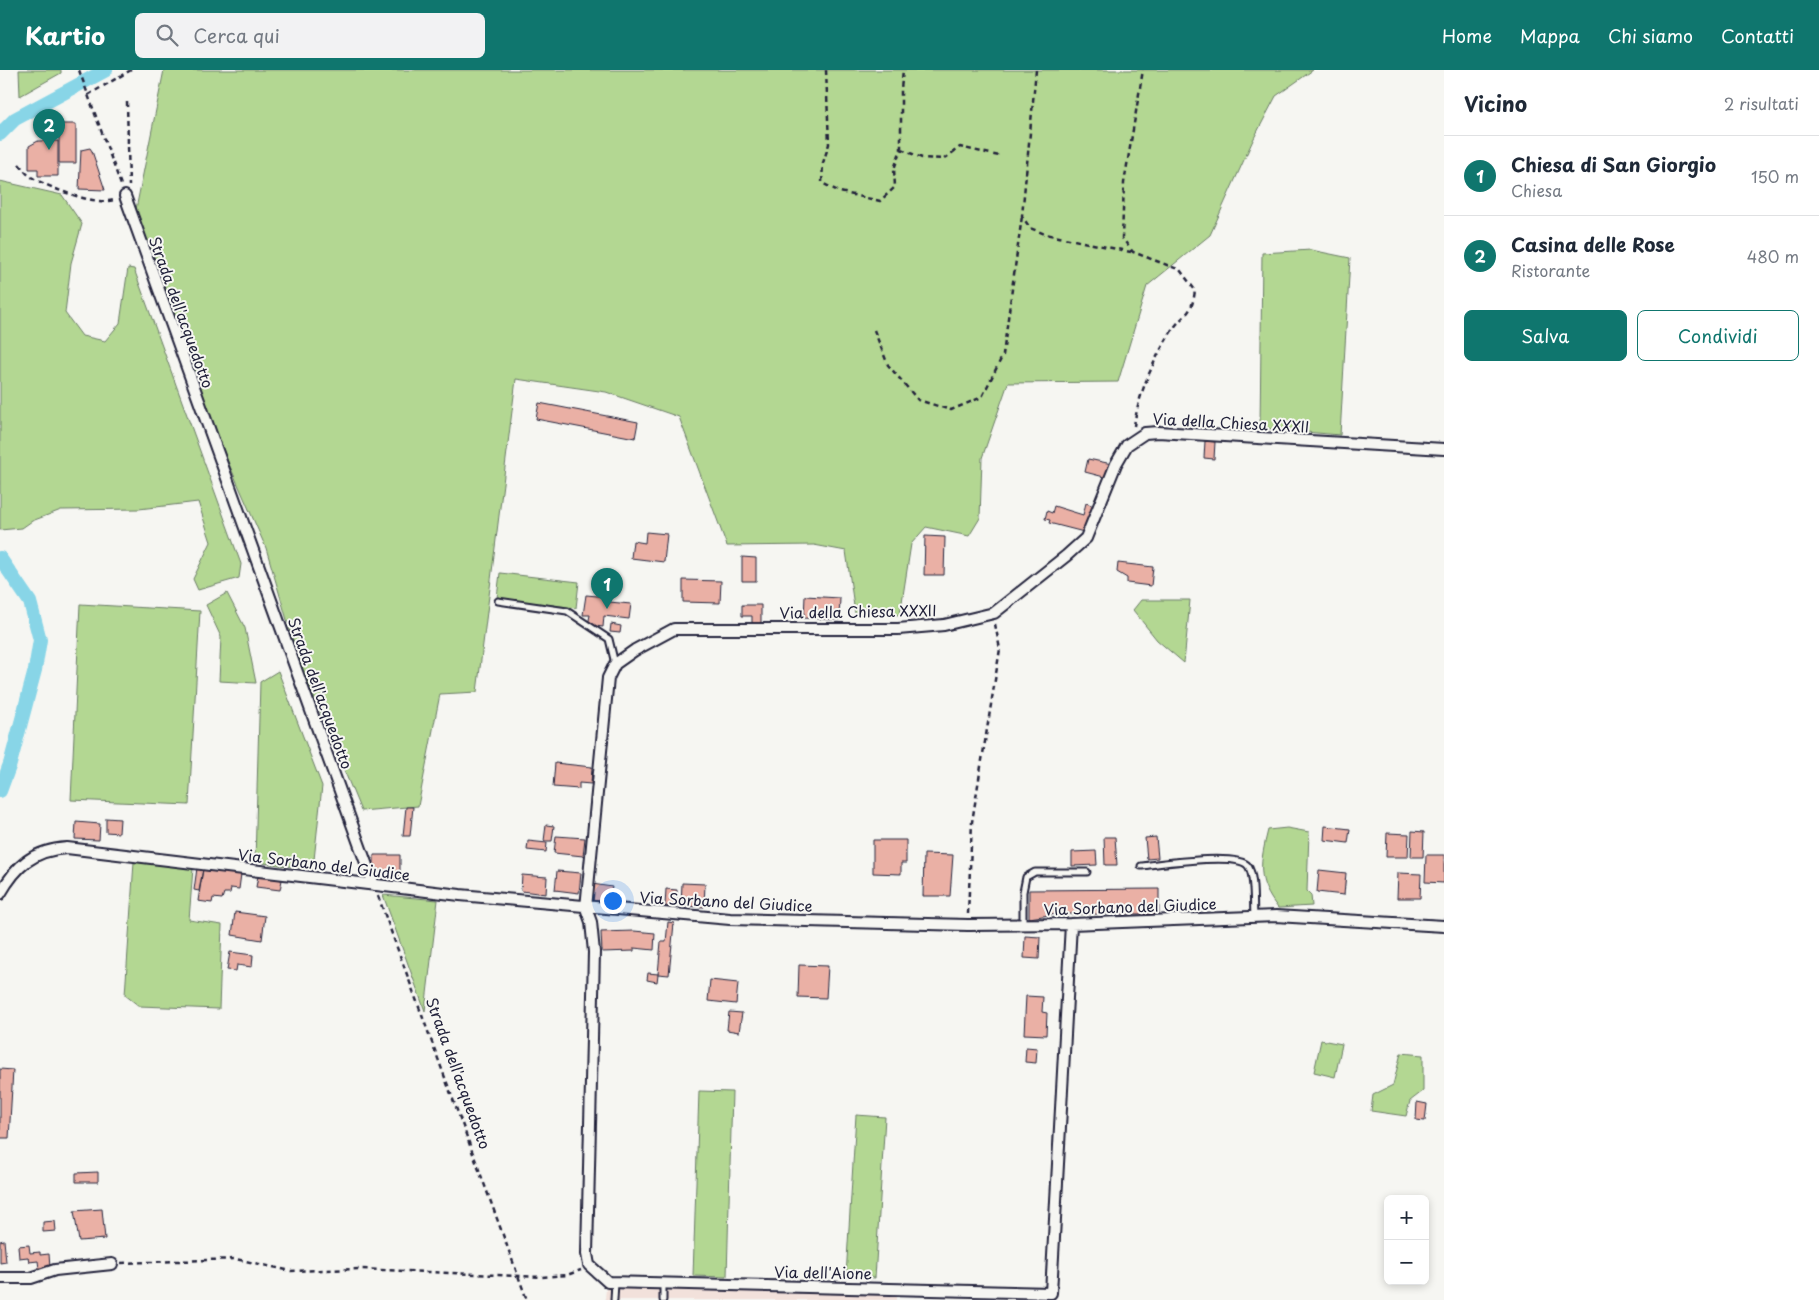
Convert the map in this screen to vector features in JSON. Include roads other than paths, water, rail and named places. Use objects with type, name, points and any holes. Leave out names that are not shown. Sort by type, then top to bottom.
[{"type":"street","name":"Strada dell'acquedotto","points":[[125,196],[374,885]]},
{"type":"street","name":"Via della Chiesa XXXII","points":[[615,664],[635,650],[674,629],[898,629],[944,625],[994,613],[1086,538],[1116,464],[1132,440],[1145,433],[1158,432],[1444,449]]},
{"type":"street","points":[[586,908],[608,678],[615,664]]},
{"type":"street","name":"Via Sorbano del Giudice","points":[[0,894],[10,877],[32,857],[49,849],[68,848],[374,885],[586,908],[730,918],[1022,925],[1254,916],[1444,926]]},
{"type":"street","name":"Via dell'Aione","points":[[586,908],[591,922],[594,952],[587,1254],[589,1265],[608,1282],[1051,1293],[1071,924]]},
{"type":"street","points":[[0,1278],[31,1278],[55,1270],[112,1264]]},
{"type":"lane","points":[[498,601],[567,611],[609,639],[615,664]]},
{"type":"lane","points":[[1141,866],[1224,859],[1242,862],[1248,866],[1252,876],[1254,916]]},
{"type":"lane","points":[[1022,925],[1023,892],[1026,877],[1035,872],[1087,872]]},
{"type":"lane","points":[[614,1300],[615,1282]]},
{"type":"lane","points":[[663,1283],[663,1300]]},
{"type":"waterway","points":[[0,134],[15,119],[106,70]]},
{"type":"waterway","points":[[0,558],[30,602],[40,640],[35,670],[10,764],[0,791]]},
{"type":"place","name":"Casina delle Rose","points":[[49,150]]},
{"type":"place","name":"Chiesa di San Giorgio","points":[[607,609]]}]
